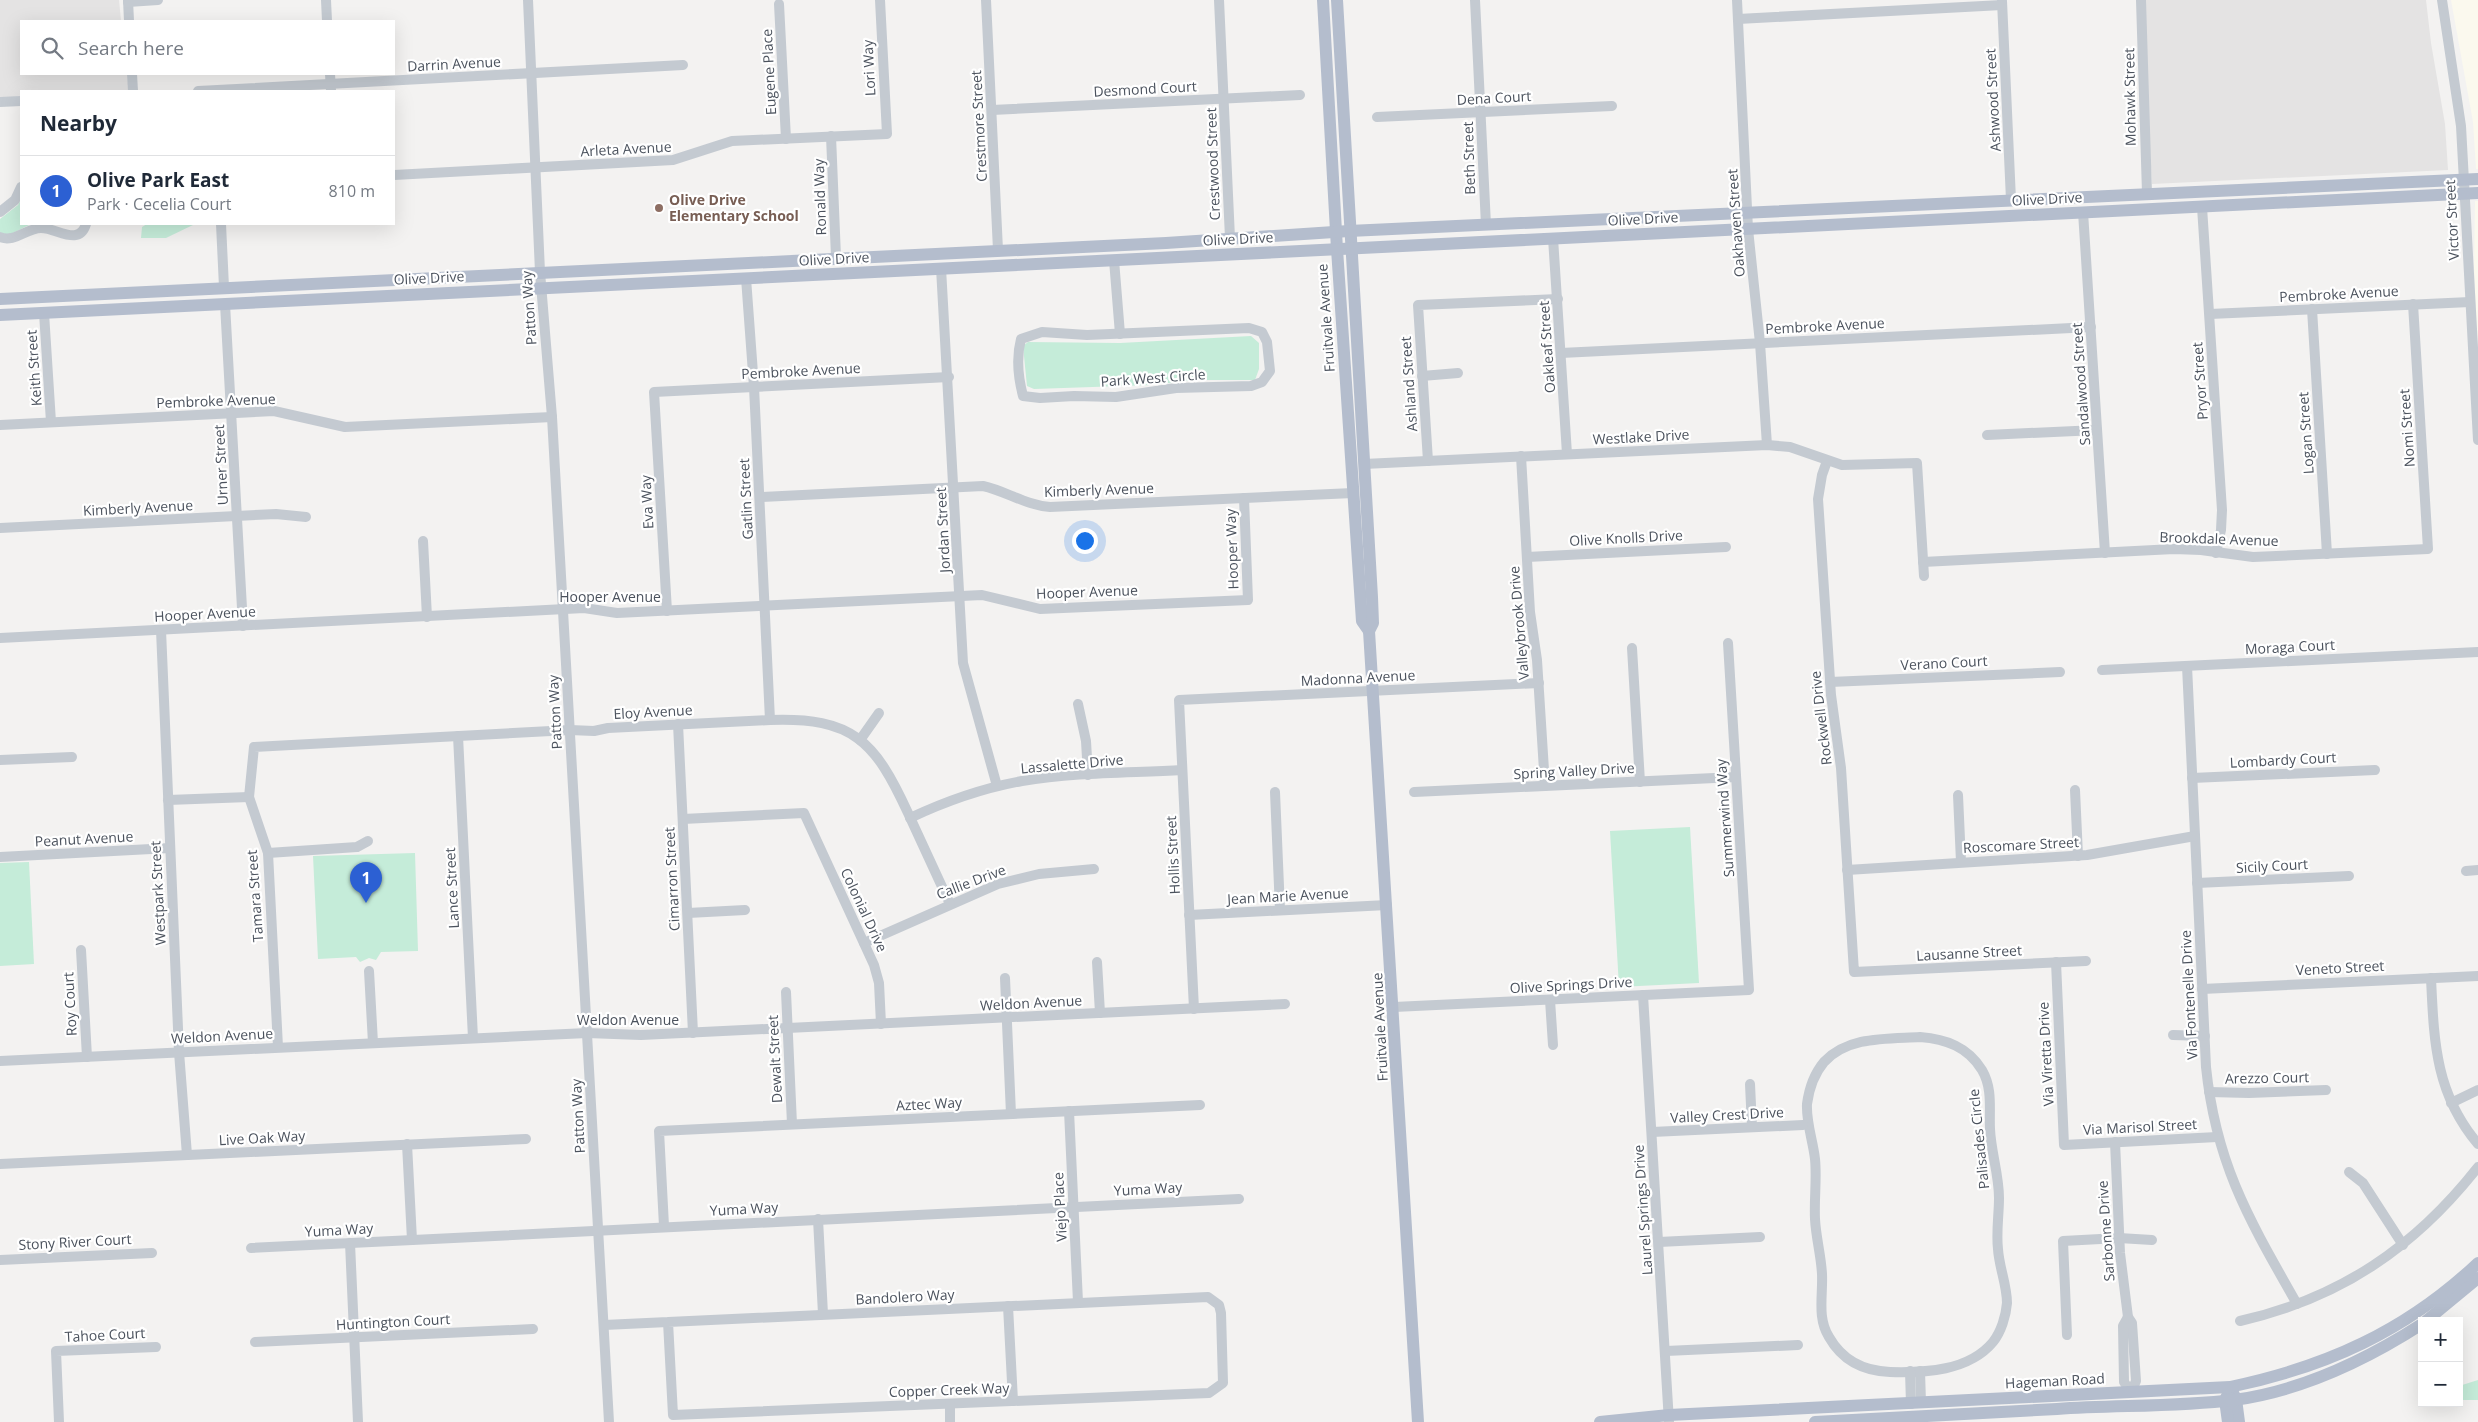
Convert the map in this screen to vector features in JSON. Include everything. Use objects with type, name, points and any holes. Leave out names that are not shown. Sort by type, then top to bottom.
[{"type":"main road","name":"Fruitvale Avenue","points":[[1324,0],[1336,249],[1362,621],[1369,631],[1374,691],[1418,1422]]},
{"type":"main road","name":"Fruitvale Avenue","points":[[1337,0],[1373,623],[1369,631]]},
{"type":"main road","name":"Olive Drive","points":[[0,299],[811,258],[1166,243],[1349,231],[2478,179]]},
{"type":"main road","points":[[2087,212],[2105,204],[2144,200],[2147,193]]},
{"type":"main road","name":"Olive Drive","points":[[0,315],[2478,193]]},
{"type":"main road","points":[[1114,260],[1121,252],[1166,243]]},
{"type":"main road","points":[[941,268],[993,256],[998,250]]},
{"type":"main road","points":[[746,278],[751,270],[802,266],[811,258]]},
{"type":"main road","points":[[225,304],[227,298],[233,296],[270,294],[280,285]]},
{"type":"main road","points":[[166,307],[219,295],[224,287]]},
{"type":"main road","points":[[44,313],[51,305],[103,294]]},
{"type":"main road","points":[[1353,493],[1358,499],[1368,528]]},
{"type":"main road","name":"Hageman Road","points":[[1600,1422],[2230,1387],[2310,1366],[2366,1343],[2417,1312],[2478,1262]]},
{"type":"main road","points":[[2431,1317],[2478,1278]]},
{"type":"main road","name":"Hageman Road","points":[[1816,1422],[2059,1408],[2184,1404],[2231,1400],[2288,1387],[2347,1365],[2397,1340],[2418,1327]]},
{"type":"main road","points":[[2228,1422],[2231,1400],[2230,1387]]},
{"type":"main road","points":[[2059,1408],[2081,1402],[2126,1399],[2131,1392]]},
{"type":"main road","points":[[2231,1400],[2239,1422]]},
{"type":"main road","points":[[1850,1420],[1861,1413],[1908,1411],[1916,1404]]},
{"type":"street","points":[[129,20],[128,1],[158,0]]},
{"type":"street","points":[[326,0],[327,20]]},
{"type":"street","name":"Patton Way","points":[[528,0],[540,272],[552,416],[609,1422]]},
{"type":"street","name":"Lori Way","points":[[880,0],[887,134]]},
{"type":"street","name":"Crestmore Street","points":[[986,0],[998,250]]},
{"type":"street","name":"Crestwood Street","points":[[1219,0],[1230,238]]},
{"type":"street","name":"Beth Street","points":[[1475,0],[1486,225]]},
{"type":"street","name":"Oakhaven Street","points":[[1737,0],[1748,229],[1760,343],[1767,445]]},
{"type":"street","name":"Mohawk Street","points":[[2141,0],[2147,193]]},
{"type":"street","name":"Victor Street","points":[[2442,0],[2444,27],[2459,108],[2478,440]]},
{"type":"street","points":[[1738,18],[2002,3]]},
{"type":"street","name":"Ashwood Street","points":[[2002,3],[2011,200]]},
{"type":"street","name":"Eugene Place","points":[[779,4],[786,138]]},
{"type":"street","name":"Darrin Avenue","points":[[215,90],[682,65]]},
{"type":"street","points":[[132,75],[133,90]]},
{"type":"street","name":"Desmond Court","points":[[992,110],[1300,95]]},
{"type":"street","points":[[0,102],[20,101]]},
{"type":"street","name":"Dena Court","points":[[1377,117],[1612,106]]},
{"type":"street","name":"Arleta Avenue","points":[[395,175],[674,160],[694,155],[721,143],[887,134]]},
{"type":"street","name":"Ronald Way","points":[[831,136],[836,257]]},
{"type":"street","points":[[0,212],[14,200],[20,189]]},
{"type":"street","name":"Pryor Street","points":[[2202,207],[2222,510],[2221,530],[2216,553]]},
{"type":"street","name":"Sandalwood Street","points":[[2087,212],[2091,327],[2105,553]]},
{"type":"street","points":[[0,237],[13,238],[30,229],[40,228],[57,230],[67,235],[76,236],[84,230],[86,225]]},
{"type":"street","points":[[221,225],[224,287]]},
{"type":"street","name":"Oakleaf Street","points":[[1553,238],[1567,454]]},
{"type":"street","points":[[1114,260],[1120,334]]},
{"type":"street","name":"Jordan Street","points":[[941,268],[949,377],[964,673],[997,786]]},
{"type":"street","name":"Gatlin Street","points":[[746,278],[760,496],[770,720]]},
{"type":"street","name":"Ashland Street","points":[[1428,461],[1418,305],[1558,298]]},
{"type":"street","name":"Pembroke Avenue","points":[[2210,314],[2470,302]]},
{"type":"street","name":"Urner Street","points":[[225,304],[242,626]]},
{"type":"street","name":"Nomi Street","points":[[2413,304],[2428,549]]},
{"type":"street","name":"Logan Street","points":[[2312,309],[2327,554]]},
{"type":"street","name":"Keith Street","points":[[44,313],[51,422]]},
{"type":"street","name":"Pembroke Avenue","points":[[1561,353],[2091,327]]},
{"type":"street","name":"Park West Circle","points":[[1249,328],[1262,332],[1267,342],[1270,372],[1262,382],[1250,386],[1176,388],[1116,397],[1074,396],[1040,398],[1023,396],[1019,381],[1018,351],[1021,339],[1042,332],[1120,334],[1249,328]]},
{"type":"street","points":[[1422,376],[1458,374]]},
{"type":"street","name":"Pembroke Avenue","points":[[654,392],[949,377]]},
{"type":"street","name":"Eva Way","points":[[654,392],[667,611]]},
{"type":"street","name":"Pembroke Avenue","points":[[0,425],[287,412],[320,423],[345,427],[552,416]]},
{"type":"street","points":[[1987,434],[2097,430]]},
{"type":"street","name":"Westlake Drive","points":[[1364,464],[1767,445],[1790,447],[1827,461],[1855,466],[1917,463],[1923,562]]},
{"type":"street","name":"Valleybrook Drive","points":[[1521,456],[1530,612],[1539,683],[1545,786]]},
{"type":"street","name":"Rockwell Drive","points":[[1827,461],[1822,475],[1818,499],[1830,682],[1841,768],[1854,972]]},
{"type":"street","name":"Kimberly Avenue","points":[[760,496],[983,486],[1026,503],[1050,507],[1353,493]]},
{"type":"street","name":"Hooper Way","points":[[1244,498],[1248,600]]},
{"type":"street","name":"Kimberly Avenue","points":[[0,528],[276,514],[306,517]]},
{"type":"street","points":[[423,541],[427,617]]},
{"type":"street","name":"Olive Knolls Drive","points":[[1527,557],[1726,547]]},
{"type":"street","name":"Brookdale Avenue","points":[[1923,562],[2185,549],[2253,557],[2428,549]]},
{"type":"street","points":[[1923,562],[1924,576]]},
{"type":"street","name":"Hooper Avenue","points":[[0,638],[563,610],[595,609],[617,613],[960,596],[992,596],[1019,605],[1040,609],[1248,600]]},
{"type":"street","name":"Westpark Street","points":[[161,630],[179,1052],[187,1155]]},
{"type":"street","name":"Summerwind Way","points":[[1728,643],[1749,990]]},
{"type":"street","points":[[1632,648],[1640,782]]},
{"type":"street","name":"Moraga Court","points":[[2102,670],[2478,652]]},
{"type":"street","name":"Via Fontenelle Drive","points":[[2187,666],[2202,989],[2209,1092],[2218,1137],[2237,1194],[2298,1304]]},
{"type":"street","name":"Verano Court","points":[[1830,682],[2060,672]]},
{"type":"street","name":"Madonna Avenue","points":[[1179,700],[1539,683]]},
{"type":"street","name":"Hollis Street","points":[[1179,700],[1194,1009]]},
{"type":"street","points":[[1078,704],[1086,741],[1088,775]]},
{"type":"street","points":[[860,740],[879,713]]},
{"type":"street","name":"Eloy Avenue","points":[[254,746],[570,730],[594,731],[678,724],[770,720],[796,719],[822,722],[847,732],[860,740],[883,764],[950,904]]},
{"type":"street","name":"Cimarron Street","points":[[678,724],[693,1033]]},
{"type":"street","name":"Lance Street","points":[[458,736],[473,1038]]},
{"type":"street","name":"Tamara Street","points":[[254,746],[249,797],[268,852],[278,1047]]},
{"type":"street","points":[[0,760],[72,757]]},
{"type":"street","name":"Lassalette Drive","points":[[910,818],[950,801],[997,786],[1042,778],[1182,770]]},
{"type":"street","name":"Lombardy Court","points":[[2192,778],[2375,770]]},
{"type":"street","name":"Spring Valley Drive","points":[[1414,792],[1736,777]]},
{"type":"street","points":[[2075,790],[2078,856]]},
{"type":"street","points":[[1275,792],[1280,910]]},
{"type":"street","points":[[1958,795],[1961,862]]},
{"type":"street","points":[[168,800],[249,797]]},
{"type":"street","name":"Colonial Drive","points":[[683,819],[804,813],[877,974],[881,1024]]},
{"type":"street","name":"Roscomare Street","points":[[1847,870],[2104,854],[2195,836]]},
{"type":"street","points":[[268,852],[357,847],[368,840]]},
{"type":"street","name":"Peanut Avenue","points":[[0,856],[170,848]]},
{"type":"street","name":"Callie Drive","points":[[864,943],[990,887],[1018,878],[1060,871],[1094,869]]},
{"type":"street","points":[[2466,871],[2478,870]]},
{"type":"street","name":"Sicily Court","points":[[2197,883],[2349,876]]},
{"type":"street","name":"Jean Marie Avenue","points":[[1189,915],[1387,905]]},
{"type":"street","points":[[688,913],[745,910]]},
{"type":"street","name":"Roy Court","points":[[81,950],[87,1057]]},
{"type":"street","name":"Lausanne Street","points":[[1854,972],[2086,961]]},
{"type":"street","points":[[1097,962],[1100,1013]]},
{"type":"street","name":"Via Viretta Drive","points":[[2056,962],[2064,1144]]},
{"type":"street","points":[[369,971],[373,1043]]},
{"type":"street","name":"Veneto Street","points":[[2202,989],[2478,976]]},
{"type":"street","points":[[1005,978],[1011,1114]]},
{"type":"street","points":[[2431,978],[2436,1055],[2451,1103],[2478,1144]]},
{"type":"street","name":"Olive Springs Drive","points":[[1394,1007],[1749,990]]},
{"type":"street","name":"Dewalt Street","points":[[786,992],[792,1124]]},
{"type":"street","name":"Laurel Springs Drive","points":[[1644,995],[1669,1419]]},
{"type":"street","points":[[1550,1000],[1553,1045]]},
{"type":"street","name":"Weldon Avenue","points":[[0,1061],[587,1033],[632,1036],[1285,1004]]},
{"type":"street","points":[[2173,1034],[2205,1036]]},
{"type":"street","name":"Palisades Circle","points":[[1920,1037],[1939,1038],[1971,1056],[1983,1072],[1989,1089],[1992,1147],[1999,1198],[1998,1250],[2007,1304],[2003,1323],[1994,1340],[1981,1354],[1964,1364],[1915,1371],[1872,1370],[1854,1363],[1839,1352],[1828,1336],[1822,1318],[1821,1259],[1814,1209],[1815,1159],[1807,1108],[1809,1091],[1815,1076],[1824,1062],[1837,1051],[1852,1044],[1869,1040],[1920,1037]]},
{"type":"street","points":[[1750,1084],[1752,1127]]},
{"type":"street","name":"Arezzo Court","points":[[2209,1092],[2249,1093],[2326,1090]]},
{"type":"street","points":[[2451,1103],[2478,1090]]},
{"type":"street","name":"Aztec Way","points":[[664,1226],[659,1131],[1200,1105]]},
{"type":"street","name":"Viejo Place","points":[[1069,1111],[1078,1302]]},
{"type":"street","name":"Valley Crest Drive","points":[[1652,1132],[1803,1125]]},
{"type":"street","name":"Via Marisol Street","points":[[2064,1144],[2218,1137]]},
{"type":"street","name":"Live Oak Way","points":[[0,1164],[526,1139]]},
{"type":"street","name":"Sarbonne Drive","points":[[2115,1142],[2119,1238],[2128,1317],[2123,1326],[2124,1382],[2131,1392]]},
{"type":"street","points":[[407,1144],[412,1240]]},
{"type":"street","points":[[2240,1321],[2298,1304],[2347,1282],[2403,1245],[2443,1209],[2478,1167]]},
{"type":"street","points":[[2349,1172],[2363,1183],[2403,1245]]},
{"type":"street","name":"Yuma Way","points":[[250,1248],[598,1229],[1238,1199]]},
{"type":"street","points":[[818,1219],[823,1314]]},
{"type":"street","points":[[1659,1242],[1760,1237]]},
{"type":"street","points":[[2067,1335],[2063,1241],[2119,1238],[2152,1240]]},
{"type":"street","points":[[350,1243],[358,1422]]},
{"type":"street","name":"Stony River Court","points":[[0,1260],[152,1252]]},
{"type":"street","name":"Bandolero Way","points":[[604,1325],[1208,1297],[1218,1305],[1221,1313],[1223,1384]]},
{"type":"street","points":[[1008,1306],[1013,1401]]},
{"type":"street","name":"Copper Creek Way","points":[[668,1322],[673,1415],[1209,1393],[1223,1384]]},
{"type":"street","name":"Huntington Court","points":[[255,1342],[533,1329]]},
{"type":"street","points":[[1666,1351],[1798,1345]]},
{"type":"street","name":"Tahoe Court","points":[[59,1422],[56,1352],[156,1347]]},
{"type":"street","points":[[1915,1371],[1916,1404]]},
{"type":"street","points":[[950,1404],[950,1422]]},
{"type":"shaded area","points":[[0,0],[119,0],[121,20],[20,20],[20,75],[127,75],[129,90],[20,90],[20,100],[0,101]]},
{"type":"shaded area","points":[[2141,0],[2426,0],[2431,43],[2445,124],[2448,170],[2152,184]]},
{"type":"shaded area","points":[[2451,0],[2478,0],[2478,169],[2476,169],[2473,122]]},
{"type":"shaded area","points":[[2475,201],[2478,201],[2478,366],[2474,267]]},
{"type":"green space","points":[[20,201],[20,225],[29,225],[11,234],[2,235],[0,232],[0,219],[18,205]]},
{"type":"green space","points":[[145,225],[193,225],[166,238],[141,238],[142,227]]},
{"type":"green space","points":[[1251,336],[1259,343],[1259,369],[1255,380],[1196,380],[1151,385],[1034,389],[1027,386],[1023,346],[1028,342],[1120,343]]},
{"type":"green space","points":[[1690,827],[1699,983],[1619,987],[1610,831]]},
{"type":"green space","points":[[415,853],[418,951],[381,952],[376,960],[369,958],[360,962],[356,957],[318,959],[313,856]]},
{"type":"green space","points":[[29,862],[34,964],[0,966],[0,863]]},
{"type":"green space","points":[[2478,1380],[2478,1400],[2463,1400],[2463,1385]]},
{"type":"place","name":"Olive Drive Elementary School","points":[[659,208]]},
{"type":"place","name":"Olive Park East","points":[[366,903]]}]
